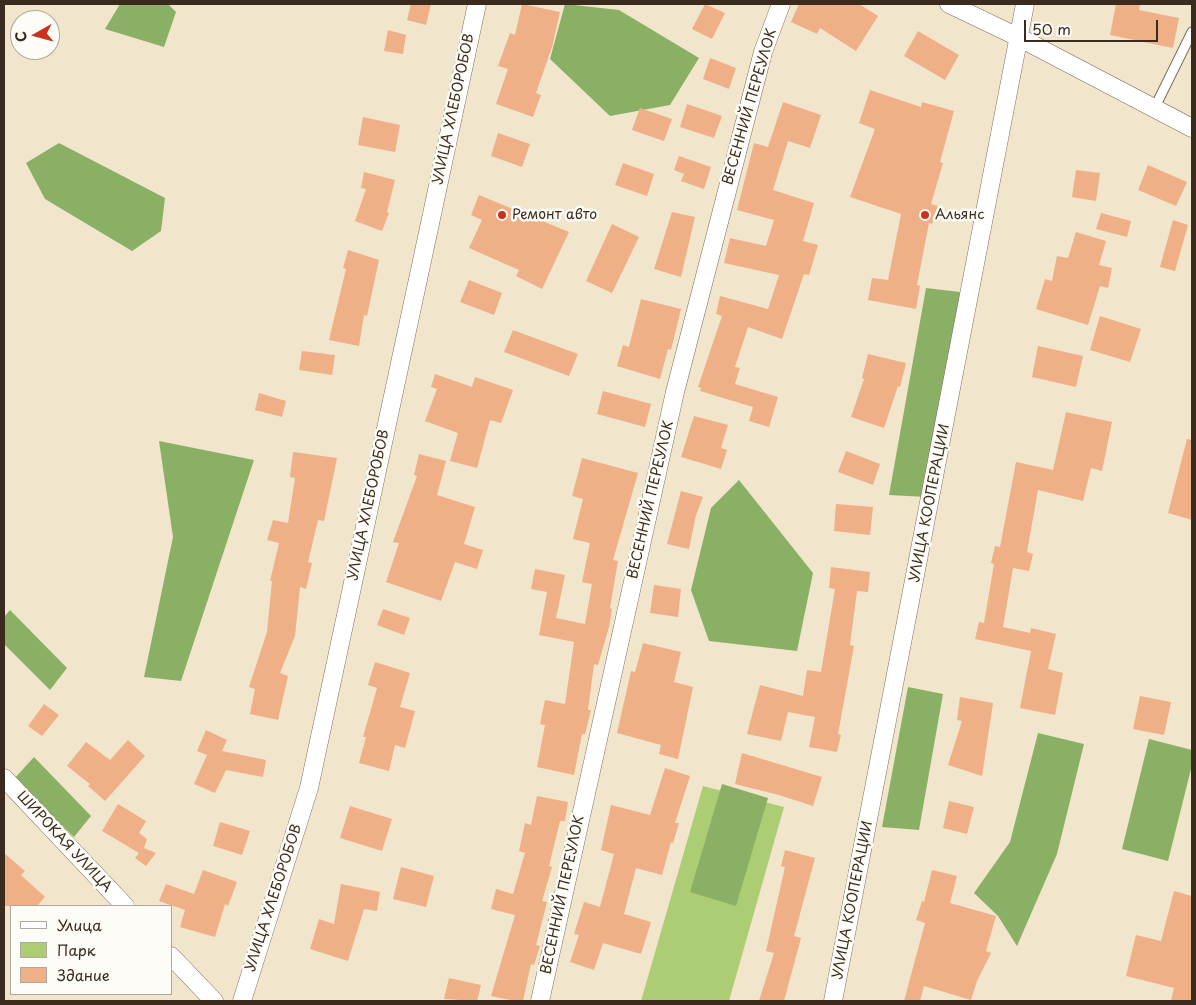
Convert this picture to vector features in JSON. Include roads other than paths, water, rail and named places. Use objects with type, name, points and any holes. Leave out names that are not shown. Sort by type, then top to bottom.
[{"type":"street","name":"УЛИЦА ХЛЕБОРОБОВ","points":[[242,1001],[309,788],[477,4]]},
{"type":"street","name":"ВЕСЕННИЙ ПЕРЕУЛОК","points":[[540,1001],[675,392],[760,61],[781,4]]},
{"type":"street","points":[[949,4],[1020,38],[1192,128]]},
{"type":"street","name":"УЛИЦА КООПЕРАЦИИ","points":[[833,1001],[1020,38],[1025,4]]},
{"type":"street","name":"ШИРОКАЯ УЛИЦА","points":[[4,778],[123,905]]},
{"type":"street","points":[[172,957],[214,1001]]},
{"type":"lane","points":[[1154,109],[1192,32]]},
{"type":"place","name":"Ремонт авто","points":[[502,215]]},
{"type":"place","name":"Альянс","points":[[925,215]]}]
